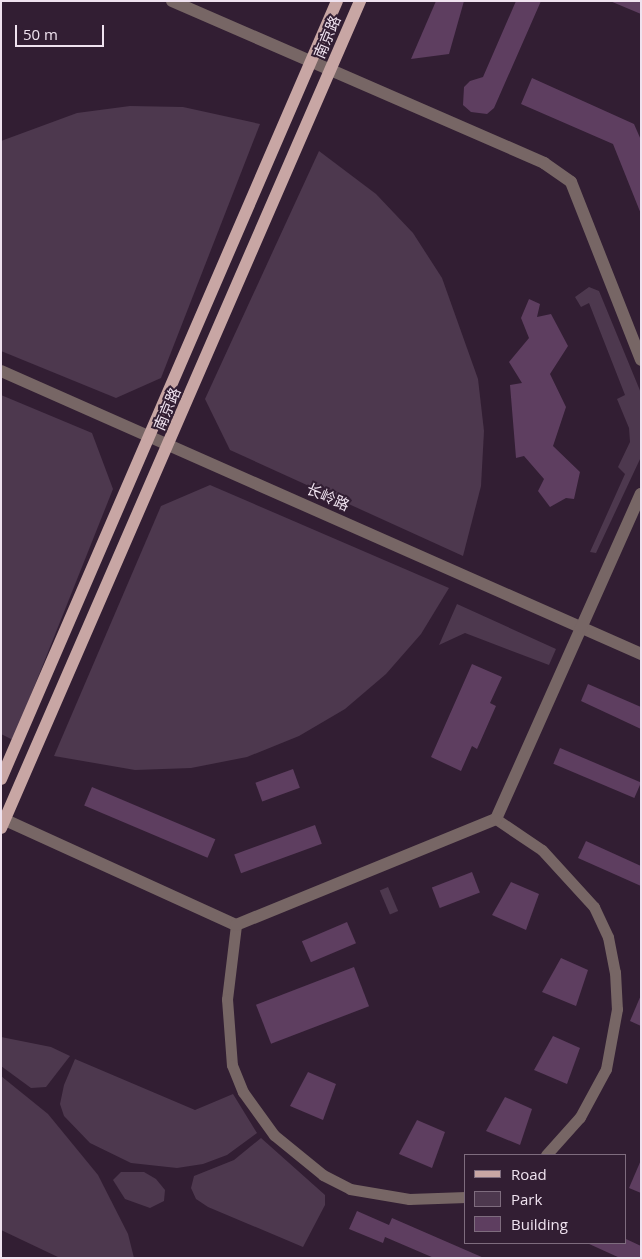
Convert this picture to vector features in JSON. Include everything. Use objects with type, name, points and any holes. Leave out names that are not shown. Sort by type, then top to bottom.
[{"type":"main road","name":"南京路","points":[[1,779],[337,1]]},
{"type":"main road","name":"南京路","points":[[3,822],[169,445],[360,1]]},
{"type":"street","points":[[172,1],[544,163],[571,182],[641,360]]},
{"type":"street","name":"长岭路","points":[[1,371],[641,654]]},
{"type":"street","points":[[3,822],[236,925],[496,819],[583,628],[641,494]]},
{"type":"street","points":[[496,819],[542,850],[594,907],[608,937],[615,972],[617,1010],[606,1069],[580,1117],[547,1154]]},
{"type":"street","points":[[236,925],[227,999],[232,1065],[243,1092],[274,1135],[323,1175],[350,1189],[409,1199],[464,1197]]},
{"type":"green space","points":[[130,106],[183,107],[260,124],[161,378],[116,398],[1,351],[1,141],[77,113]]},
{"type":"green space","points":[[319,151],[376,194],[413,233],[442,278],[478,379],[484,431],[481,486],[463,556],[230,450],[205,399]]},
{"type":"green space","points":[[589,287],[599,291],[641,393],[641,457],[596,553],[590,552],[625,474],[618,467],[630,442],[629,428],[617,399],[625,395],[589,303],[581,307],[575,297]]},
{"type":"green space","points":[[1,395],[92,433],[113,489],[13,740],[1,734]]},
{"type":"green space","points":[[210,485],[449,588],[421,634],[386,674],[345,709],[299,736],[247,757],[191,768],[135,770],[54,756],[161,506]]},
{"type":"green space","points":[[457,604],[556,649],[549,665],[465,633],[439,645]]},
{"type":"green space","points":[[388,887],[398,911],[390,914],[380,891]]},
{"type":"green space","points":[[1,1037],[51,1047],[70,1056],[46,1087],[31,1088],[1,1066]]},
{"type":"green space","points":[[75,1059],[195,1110],[233,1094],[257,1133],[227,1155],[203,1164],[177,1168],[131,1163],[90,1143],[64,1116],[60,1104],[64,1085]]},
{"type":"green space","points":[[1,1076],[48,1114],[98,1175],[128,1234],[134,1258],[60,1258],[1,1230]]},
{"type":"green space","points":[[261,1138],[325,1195],[325,1205],[303,1247],[208,1207],[196,1199],[191,1188],[194,1176],[234,1160]]},
{"type":"green space","points":[[121,1172],[144,1172],[156,1179],[165,1190],[164,1201],[150,1208],[125,1199],[113,1180]]},
{"type":"building","points":[[436,1],[464,1],[449,54],[411,59]]},
{"type":"building","points":[[516,1],[541,1],[494,108],[487,114],[471,112],[463,105],[464,87],[470,81],[483,77]]},
{"type":"building","points":[[610,1],[641,1],[641,14]]},
{"type":"building","points":[[532,78],[634,124],[641,140],[641,214],[613,144],[521,104]]},
{"type":"building","points":[[529,299],[540,304],[537,317],[551,314],[568,346],[550,374],[566,407],[553,446],[580,472],[574,499],[566,498],[550,507],[538,491],[544,479],[524,456],[516,458],[510,385],[522,383],[509,362],[529,338],[521,318]]},
{"type":"building","points":[[472,664],[502,677],[490,703],[496,706],[477,749],[472,746],[461,771],[431,757]]},
{"type":"building","points":[[588,684],[641,707],[641,729],[581,701]]},
{"type":"building","points":[[560,748],[641,782],[634,798],[553,764]]},
{"type":"building","points":[[293,769],[300,788],[262,801],[255,783]]},
{"type":"building","points":[[92,787],[215,839],[208,858],[84,805]]},
{"type":"building","points":[[315,825],[322,844],[241,873],[234,854]]},
{"type":"building","points":[[586,841],[641,866],[641,886],[578,858]]},
{"type":"building","points":[[472,872],[480,893],[440,908],[432,887]]},
{"type":"building","points":[[511,882],[539,894],[526,930],[492,915]]},
{"type":"building","points":[[347,922],[356,943],[311,962],[302,941]]},
{"type":"building","points":[[561,958],[588,970],[576,1006],[542,992]]},
{"type":"building","points":[[354,967],[369,1006],[271,1044],[256,1005]]},
{"type":"building","points":[[641,995],[641,1026],[630,1021]]},
{"type":"building","points":[[553,1036],[580,1048],[567,1084],[534,1070]]},
{"type":"building","points":[[308,1072],[336,1084],[323,1120],[290,1106]]},
{"type":"building","points":[[505,1097],[532,1109],[520,1145],[486,1131]]},
{"type":"building","points":[[417,1120],[445,1132],[432,1168],[399,1154]]},
{"type":"building","points":[[641,1160],[641,1193],[629,1188]]},
{"type":"building","points":[[357,1211],[389,1225],[392,1218],[484,1258],[434,1258],[385,1237],[383,1243],[349,1229]]},
{"type":"building","points":[[627,1239],[641,1246],[641,1258],[620,1258],[589,1244],[627,1244]]}]
